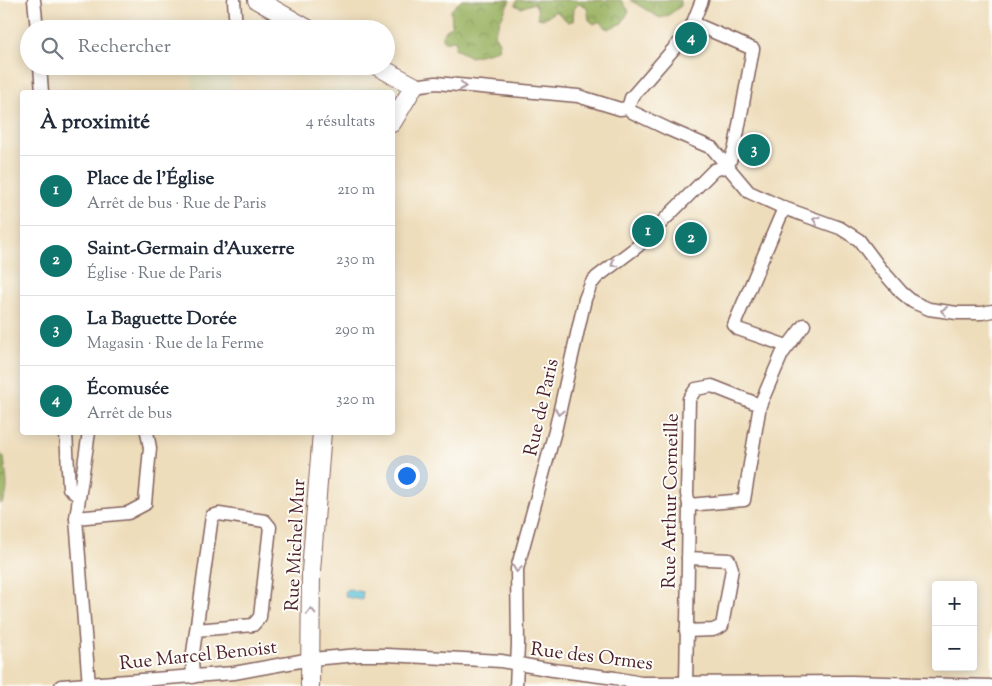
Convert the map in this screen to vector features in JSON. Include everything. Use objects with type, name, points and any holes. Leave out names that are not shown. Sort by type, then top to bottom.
[{"type":"street","points":[[34,0],[36,20]]},
{"type":"street","points":[[234,0],[235,20]]},
{"type":"street","points":[[257,0],[292,20]]},
{"type":"street","points":[[628,108],[631,98],[684,38],[694,23],[702,0]]},
{"type":"street","points":[[694,23],[753,49],[735,147],[728,166]]},
{"type":"street","points":[[41,75],[42,90]]},
{"type":"street","points":[[394,75],[414,86],[436,84],[578,96],[620,109],[628,108]]},
{"type":"street","points":[[395,118],[414,86]]},
{"type":"street","points":[[628,108],[632,112],[668,130],[712,148],[749,192],[784,208],[840,228],[859,240],[880,268],[901,292],[913,302],[928,309],[958,313],[982,314],[992,311]]},
{"type":"street","name":"Rue de Paris","points":[[516,686],[517,569],[555,431],[585,299],[591,284],[597,277],[638,246],[714,170],[728,166]]},
{"type":"street","points":[[784,208],[734,325],[738,329],[787,346]]},
{"type":"street","points":[[689,505],[744,500],[760,405],[787,346],[804,325]]},
{"type":"street","name":"Rue Arthur Corneille","points":[[686,684],[689,399],[696,389],[712,386],[760,405]]},
{"type":"street","points":[[66,435],[69,488],[79,497]]},
{"type":"street","points":[[89,435],[76,518],[89,685]]},
{"type":"street","points":[[76,518],[128,513],[145,504],[150,448],[148,435]]},
{"type":"street","name":"Rue Michel Mur","points":[[310,686],[311,571],[322,435]]},
{"type":"street","points":[[193,677],[192,660],[196,630],[212,516],[219,514],[265,521],[270,527],[260,617],[253,625],[196,630]]},
{"type":"street","points":[[686,631],[714,630],[722,626],[732,569],[729,560],[688,558]]},
{"type":"street","name":"Rue des Ormes","points":[[311,660],[360,655],[387,655],[501,661],[614,682],[990,686]]},
{"type":"street","name":"Rue Marcel Benoist","points":[[61,686],[234,674],[311,660]]},
{"type":"shaded area","points":[[191,75],[230,75],[232,90],[193,90]]},
{"type":"shaded area","points":[[401,85],[395,96],[395,90],[309,90]]},
{"type":"green space","points":[[462,0],[510,0],[494,34],[499,42],[498,49],[471,57],[455,49],[456,41],[445,42],[442,39],[443,34],[452,24],[451,10]]},
{"type":"green space","points":[[517,0],[621,0],[629,11],[622,23],[608,29],[604,27],[601,21],[594,24],[589,20],[587,7],[579,3],[574,9],[573,21],[568,22],[556,11],[543,19],[538,18],[537,8],[534,3],[521,8],[515,5]]},
{"type":"green space","points":[[630,0],[680,0],[681,6],[667,16],[660,18]]},
{"type":"green space","points":[[0,454],[4,457],[7,489],[4,501],[0,505]]},
{"type":"water","points":[[348,589],[363,592],[362,600],[346,597],[345,592]]},
{"type":"place","name":"Écomusée","points":[[691,38]]},
{"type":"place","name":"La Baguette Dorée","points":[[754,150]]},
{"type":"place","name":"Place de l'Église","points":[[648,231]]},
{"type":"place","name":"Saint-Germain d'Auxerre","points":[[691,238]]}]
